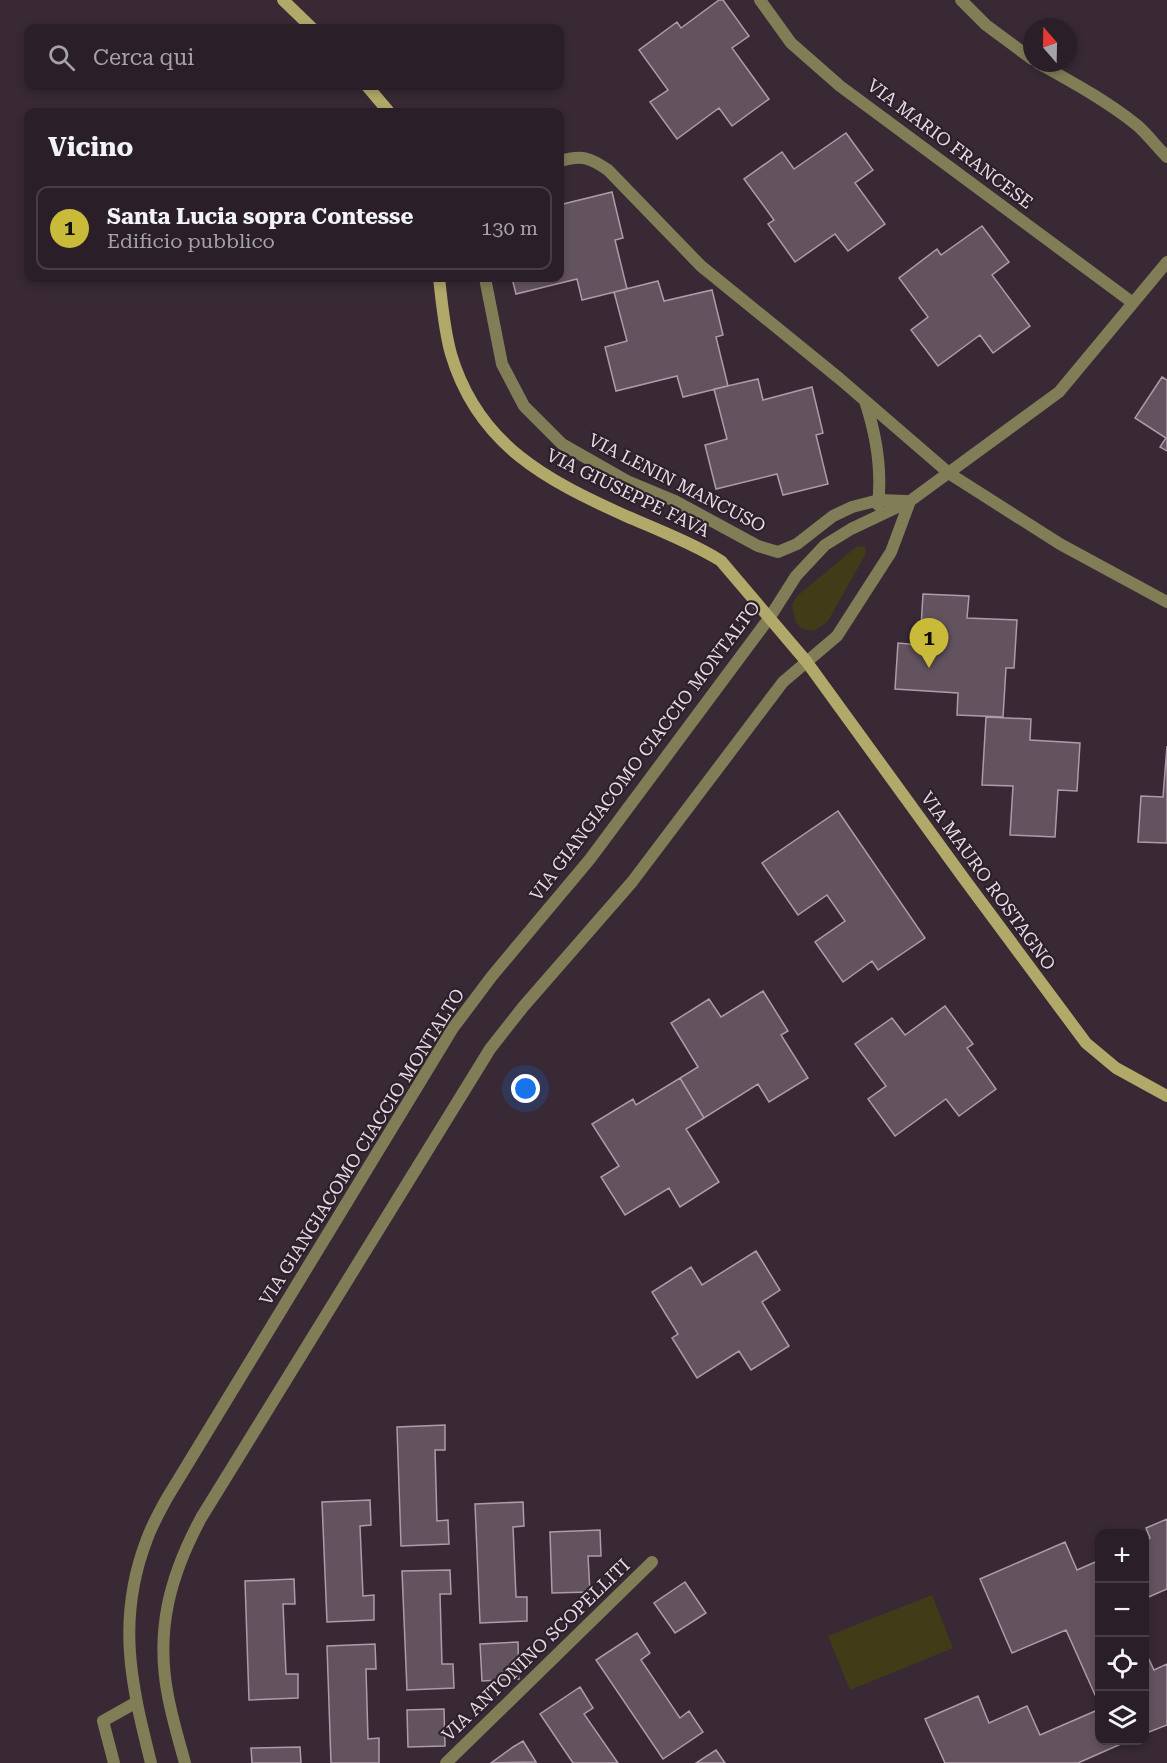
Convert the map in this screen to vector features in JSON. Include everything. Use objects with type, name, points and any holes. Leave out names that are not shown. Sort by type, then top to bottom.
[{"type":"street","points":[[283,0],[308,24]]},
{"type":"street","name":"VIA MARIO FRANCESE","points":[[760,0],[791,43],[840,86],[1133,303]]},
{"type":"street","points":[[961,0],[986,25],[1023,52]]},
{"type":"street","points":[[1055,72],[1118,111],[1140,128],[1167,157]]},
{"type":"street","points":[[370,90],[386,108]]},
{"type":"street","points":[[564,160],[575,157],[592,159],[608,170],[701,266],[865,400],[950,474],[1060,544],[1167,602]]},
{"type":"street","name":"VIA GIANGIACOMO CIACCIO MONTALTO","points":[[151,1763],[135,1703],[129,1656],[129,1614],[135,1578],[147,1539],[167,1498],[453,1028],[492,976],[590,859],[770,618],[796,576],[825,545],[851,529],[910,501],[950,474],[1059,392],[1167,262]]},
{"type":"street","name":"VIA GIUSEPPE FAVA","points":[[439,282],[443,319],[461,379],[478,411],[495,435],[512,453],[542,474],[599,504],[704,550],[722,561],[806,661]]},
{"type":"street","name":"VIA LENIN MANCUSO","points":[[486,282],[502,364],[525,406],[562,444],[627,481],[675,501],[758,546],[778,552],[797,544],[833,516],[852,507],[879,500],[910,501]]},
{"type":"street","points":[[865,400],[872,420],[877,453],[879,500],[877,516]]},
{"type":"street","points":[[185,1763],[167,1695],[163,1654],[165,1623],[172,1584],[183,1551],[201,1518],[490,1049],[523,1007],[632,882],[783,682],[837,636],[891,552],[910,501]]},
{"type":"street","name":"VIA MAURO ROSTAGNO","points":[[806,661],[1086,1043],[1116,1068],[1167,1096]]},
{"type":"street","name":"VIA ANTONINO SCOPELLITI","points":[[446,1763],[652,1562]]},
{"type":"street","points":[[114,1763],[103,1721],[135,1703]]},
{"type":"shaded area","points":[[865,546],[866,553],[828,621],[814,631],[799,626],[795,620],[792,605],[796,597],[856,547]]},
{"type":"shaded area","points":[[932,1595],[953,1648],[850,1690],[828,1636]]},
{"type":"building","points":[[719,0],[723,0],[749,36],[732,48],[769,99],[732,126],[719,108],[677,139],[650,102],[668,90],[639,50],[677,22],[681,28]]},
{"type":"building","points":[[846,133],[873,170],[855,183],[885,224],[848,251],[835,234],[795,262],[768,224],[774,220],[744,179],[782,152],[794,169]]},
{"type":"building","points":[[612,192],[623,238],[615,240],[627,289],[582,300],[577,279],[516,294],[513,282],[564,282],[564,204]]},
{"type":"building","points":[[982,226],[1009,262],[992,275],[1030,326],[993,353],[980,335],[938,366],[911,330],[928,317],[899,278],[937,249],[941,255]]},
{"type":"building","points":[[658,281],[664,301],[712,290],[723,335],[716,337],[728,386],[683,397],[677,376],[616,391],[605,347],[627,341],[614,292]]},
{"type":"building","points":[[1162,377],[1167,380],[1167,451],[1160,447],[1166,438],[1135,418]]},
{"type":"building","points":[[758,379],[763,400],[812,387],[823,433],[816,435],[828,484],[783,495],[777,474],[716,489],[705,445],[727,439],[714,389]]},
{"type":"building","points":[[923,594],[969,596],[967,618],[1017,620],[1014,668],[1006,668],[1003,717],[957,715],[958,693],[895,689],[898,643],[920,645]]},
{"type":"building","points":[[986,717],[1031,719],[1030,740],[1080,743],[1077,791],[1058,790],[1055,837],[1010,835],[1013,786],[982,785]]},
{"type":"building","points":[[1167,746],[1167,843],[1138,842],[1141,796],[1163,797]]},
{"type":"building","points":[[838,811],[925,938],[878,970],[872,961],[843,982],[815,942],[845,921],[827,895],[798,915],[762,863]]},
{"type":"building","points":[[763,991],[788,1031],[781,1035],[808,1078],[769,1102],[758,1084],[704,1118],[680,1078],[698,1067],[671,1023],[709,999],[721,1017]]},
{"type":"building","points":[[945,1006],[973,1044],[967,1048],[996,1089],[959,1116],[946,1099],[895,1136],[868,1099],[886,1086],[855,1044],[892,1018],[905,1035]]},
{"type":"building","points":[[680,1078],[704,1118],[686,1129],[719,1182],[680,1207],[669,1188],[625,1215],[601,1177],[619,1166],[592,1124],[633,1099],[636,1105]]},
{"type":"building","points":[[756,1251],[780,1290],[762,1302],[789,1346],[751,1370],[739,1351],[697,1378],[672,1338],[678,1334],[652,1292],[691,1267],[702,1285]]},
{"type":"building","points":[[445,1425],[445,1450],[435,1450],[437,1521],[448,1520],[449,1544],[401,1546],[397,1427]]},
{"type":"building","points":[[370,1500],[371,1525],[360,1526],[363,1596],[374,1595],[374,1620],[327,1622],[322,1502]]},
{"type":"building","points":[[523,1502],[524,1526],[513,1527],[516,1597],[527,1597],[527,1621],[480,1623],[475,1504]]},
{"type":"building","points":[[1167,1519],[1167,1589],[1149,1597],[1150,1538],[1149,1529],[1146,1528]]},
{"type":"building","points":[[600,1530],[601,1556],[588,1556],[590,1592],[552,1593],[550,1532]]},
{"type":"building","points":[[1065,1542],[1077,1570],[1095,1562],[1095,1695],[1066,1630],[1012,1653],[980,1579]]},
{"type":"building","points":[[450,1570],[451,1594],[440,1594],[442,1664],[453,1664],[454,1688],[407,1690],[402,1571]]},
{"type":"building","points":[[294,1579],[295,1604],[283,1604],[286,1674],[298,1674],[298,1698],[249,1700],[245,1581]]},
{"type":"building","points":[[685,1582],[706,1613],[675,1633],[654,1603]]},
{"type":"building","points":[[637,1633],[650,1653],[641,1660],[680,1718],[689,1711],[703,1732],[663,1759],[596,1660]]},
{"type":"building","points":[[518,1642],[519,1679],[482,1681],[480,1644]]},
{"type":"building","points":[[375,1644],[376,1669],[366,1669],[368,1739],[379,1738],[379,1763],[331,1763],[327,1646]]},
{"type":"building","points":[[1149,1660],[1154,1670],[1167,1664],[1167,1725],[1149,1732]]},
{"type":"building","points":[[580,1687],[593,1708],[584,1714],[618,1763],[573,1763],[540,1714]]},
{"type":"building","points":[[978,1696],[989,1723],[1027,1706],[1040,1735],[1095,1711],[1095,1745],[1119,1745],[1078,1763],[945,1763],[925,1719]]},
{"type":"building","points":[[444,1709],[445,1746],[408,1747],[407,1710]]},
{"type":"building","points":[[523,1741],[536,1762],[491,1763],[513,1747]]},
{"type":"building","points":[[300,1747],[301,1763],[252,1763],[251,1748]]},
{"type":"building","points":[[716,1750],[725,1763],[696,1763]]},
{"type":"place","name":"Santa Lucia sopra Contesse","points":[[929,668]]}]
